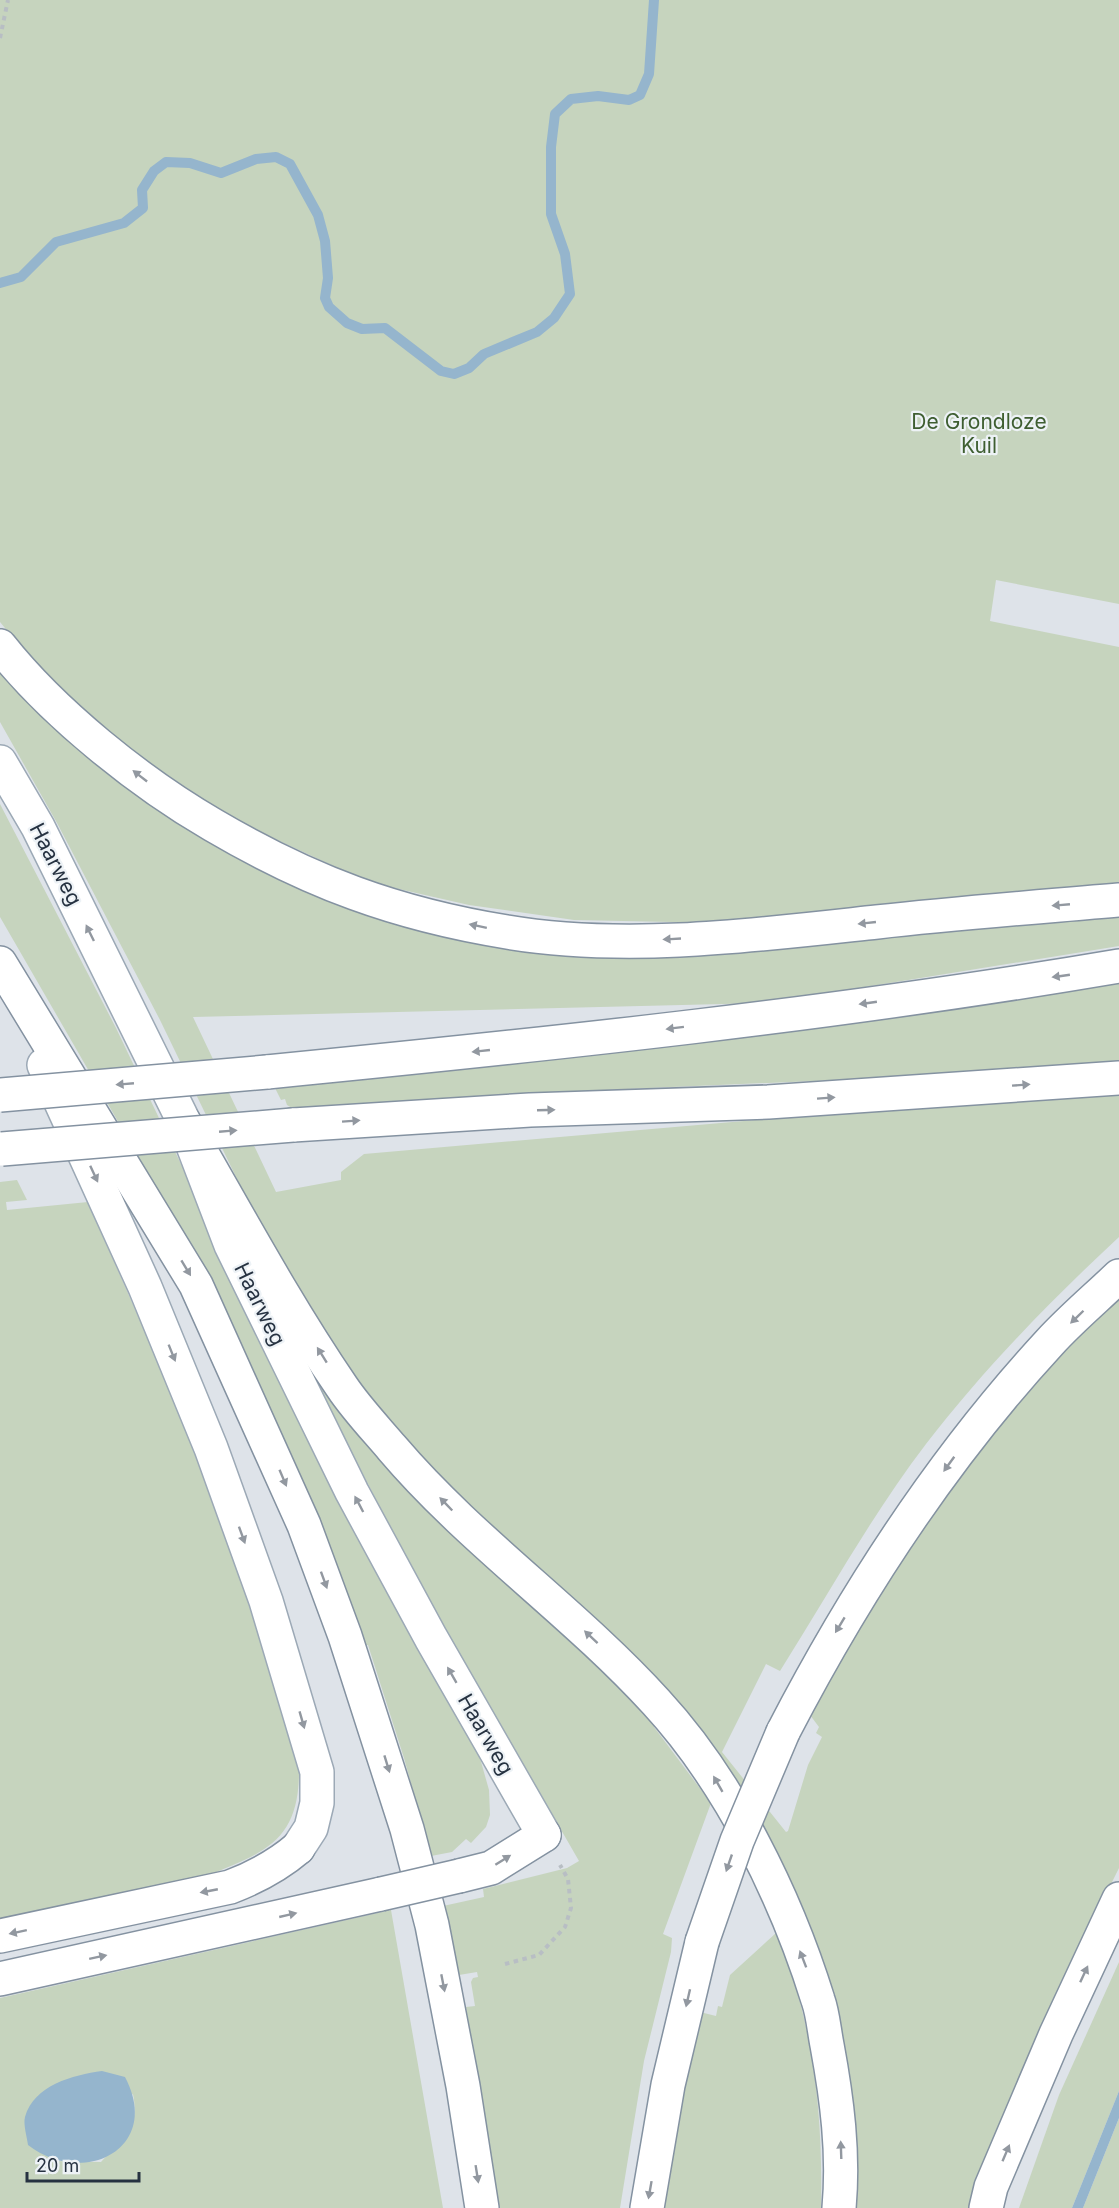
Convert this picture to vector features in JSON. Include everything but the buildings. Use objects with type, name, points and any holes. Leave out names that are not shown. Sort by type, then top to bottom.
[{"type":"main road","points":[[0,646],[60,709],[112,755],[187,810],[262,854],[334,888],[398,909],[509,932],[626,941],[759,935],[1119,900]]},
{"type":"main road","name":"Haarweg","points":[[0,762],[38,827],[184,1122],[231,1245],[352,1492],[431,1638],[544,1835]]},
{"type":"main road","points":[[0,963],[196,1285],[304,1525],[362,1688],[409,1840],[432,1925],[463,2086],[482,2208]]},
{"type":"main road","points":[[0,1095],[267,1072],[553,1043],[825,1009],[1119,966]]},
{"type":"main road","points":[[0,968],[145,1287],[211,1448],[266,1601],[317,1772],[317,1803],[310,1828],[298,1848],[255,1878],[230,1887],[0,1936]]},
{"type":"main road","points":[[1,1149],[293,1125],[530,1110],[768,1102],[1119,1078]]},
{"type":"main road","points":[[184,1122],[289,1302],[343,1388],[395,1451],[458,1516],[598,1643],[658,1703],[712,1774],[750,1839],[785,1913],[819,2002],[841,2149],[839,2208]]},
{"type":"main road","points":[[647,2208],[668,2085],[702,1942],[736,1841],[783,1732],[827,1647],[876,1566],[959,1450],[1050,1342],[1119,1276]]},
{"type":"main road","points":[[0,1979],[491,1868],[544,1835]]},
{"type":"main road","points":[[986,2208],[991,2187],[1056,2034],[1119,1899]]},
{"type":"path","points":[[0,38],[8,0]]},
{"type":"path","points":[[505,1964],[539,1955],[565,1927],[570,1908],[568,1880],[544,1835]]},
{"type":"green space","name":"De Grondloze Kuil","points":[[0,0],[1119,0],[1119,604],[996,580],[990,621],[1119,647],[1119,886],[720,923],[574,920],[469,905],[368,882],[236,821],[124,746],[43,674],[0,622]]},
{"type":"green space","points":[[0,667],[182,823],[524,947],[1119,911],[1119,946],[766,1003],[193,1017],[276,1192],[341,1180],[341,1172],[364,1154],[824,1114],[1119,1094],[1119,1237],[1018,1337],[970,1389],[926,1444],[868,1527],[780,1671],[766,1664],[722,1752],[786,1832],[788,1831],[808,1765],[822,1737],[816,1733],[819,1727],[810,1715],[878,1594],[940,1501],[996,1429],[1055,1361],[1119,1296],[1119,1868],[1042,2023],[973,2208],[851,2208],[779,1864],[351,1378],[268,1243],[160,1020],[57,823],[0,722]]},
{"type":"green space","points":[[0,804],[116,1028],[341,1499],[476,1744],[489,1790],[490,1815],[486,1827],[471,1843],[466,1839],[452,1852],[431,1856],[404,1758],[368,1645],[362,1646],[161,1196],[0,917]]},
{"type":"green space","points":[[1119,979],[1119,1064],[1000,1073],[626,1089],[292,1108],[287,1105],[285,1099],[281,1100],[273,1084]]},
{"type":"green space","points":[[17,1180],[27,1200],[6,1202],[7,1210],[88,1202],[159,1364],[224,1527],[299,1763],[294,1810],[287,1826],[277,1839],[247,1859],[204,1877],[0,1920],[0,1182]]},
{"type":"green space","points":[[316,1375],[657,1724],[654,1727],[711,1803],[663,1934],[672,1938],[671,1952],[644,2061],[620,2208],[498,2208],[466,2007],[475,2006],[471,1982],[473,1978],[478,1977],[477,1972],[459,1975],[443,1906],[484,1897],[483,1889],[567,1868],[579,1861],[420,1585],[313,1377]]},
{"type":"green space","points":[[391,1910],[443,2208],[0,2208],[0,1998]],"holes":[[[133,2094],[135,2106],[132,2125],[128,2132],[101,2162],[56,2161]]]},
{"type":"green space","points":[[776,1933],[799,2000],[814,2068],[820,2138],[821,2208],[662,2208],[674,2127],[700,2012],[716,2016],[718,2006],[722,2007],[730,1975]]},
{"type":"green space","points":[[1119,1962],[1119,2091],[1072,2208],[1019,2208],[1059,2095]]},
{"type":"green space","points":[[1119,2118],[1119,2208],[1083,2208]]},
{"type":"water","points":[[102,2071],[125,2077],[134,2102],[134,2124],[126,2141],[111,2154],[93,2161],[72,2163],[50,2157],[28,2145],[25,2117],[37,2097],[56,2083],[79,2075]]},
{"type":"water","points":[[1119,2091],[1119,2118],[1083,2208],[1072,2208]]},
{"type":"waterway","points":[[0,283],[21,277],[56,242],[124,223],[143,208],[142,190],[154,171],[166,162],[190,163],[221,173],[256,159],[276,157],[290,164],[318,215],[325,241],[328,278],[325,298],[329,307],[347,323],[362,329],[385,328],[441,371],[454,374],[469,368],[484,354],[537,332],[554,318],[570,294],[565,254],[551,214],[551,147],[555,114],[571,99],[598,96],[629,100],[640,95],[649,74],[654,0]]}]
